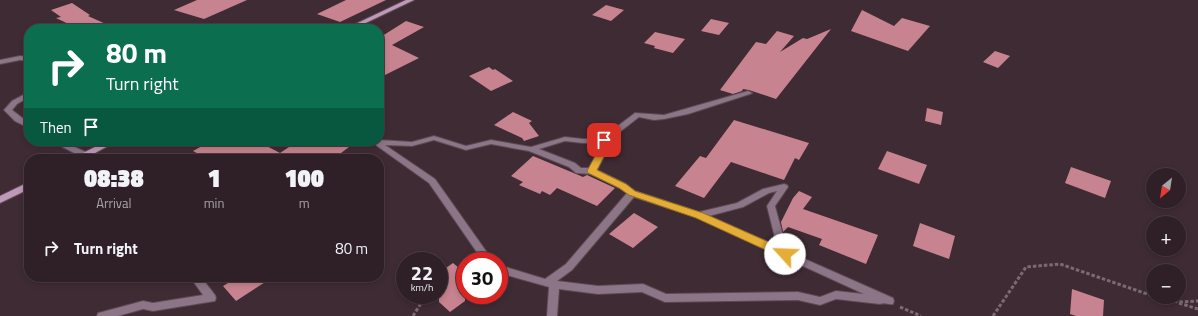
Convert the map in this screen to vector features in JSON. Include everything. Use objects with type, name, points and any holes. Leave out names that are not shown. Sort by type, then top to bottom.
[{"type":"street","points":[[359,24],[411,0]]},
{"type":"street","points":[[0,62],[24,58]]},
{"type":"street","points":[[531,149],[565,139],[583,141],[604,140],[638,115],[662,118],[748,93]]},
{"type":"street","points":[[24,97],[9,106],[8,110],[24,123]]},
{"type":"street","points":[[384,142],[412,144],[434,138],[466,148],[491,142],[531,149],[572,165],[579,171],[592,171],[623,186],[632,193],[700,215],[889,302]]},
{"type":"street","points":[[592,171],[604,149],[604,140]]},
{"type":"street","points":[[63,146],[77,154]]},
{"type":"street","points":[[88,154],[103,146]]},
{"type":"street","points":[[382,146],[432,181],[482,252]]},
{"type":"street","points":[[700,215],[740,205],[766,192],[784,187],[771,206],[780,243],[785,254]]},
{"type":"street","points":[[0,200],[24,188]]},
{"type":"street","points":[[550,284],[569,267],[632,193]]},
{"type":"street","points":[[508,272],[550,284],[598,290],[643,288],[665,298],[798,296],[820,301],[836,295],[889,302]]},
{"type":"street","points":[[102,316],[143,304],[153,307],[211,298],[199,282]]},
{"type":"street","points":[[550,284],[552,316]]},
{"type":"path","points":[[993,316],[1026,267],[1060,264],[1146,294]]},
{"type":"path","points":[[1186,302],[1198,301]]},
{"type":"path","points":[[889,302],[921,316]]},
{"type":"path","points":[[413,316],[420,304]]},
{"type":"path","points":[[1185,304],[1198,308]]},
{"type":"building","points":[[197,0],[247,0],[204,19],[174,10]]},
{"type":"building","points":[[346,0],[386,0],[340,22],[317,14]]},
{"type":"building","points":[[72,3],[90,15],[88,16],[106,24],[69,24],[56,18],[61,17],[51,10]]},
{"type":"building","points":[[606,5],[624,10],[611,21],[592,15]]},
{"type":"building","points":[[862,10],[894,26],[902,18],[930,26],[908,51],[851,31]]},
{"type":"building","points":[[711,19],[729,23],[719,35],[701,31]]},
{"type":"building","points":[[406,21],[424,27],[392,45],[419,58],[384,76],[384,35]]},
{"type":"building","points":[[831,29],[776,99],[743,89],[742,91],[733,94],[720,90],[756,42],[766,44],[777,31],[794,36],[780,52],[803,38],[807,39]]},
{"type":"building","points":[[655,32],[685,39],[673,53],[654,48],[655,46],[644,43]]},
{"type":"building","points":[[995,51],[1010,56],[998,68],[983,62]]},
{"type":"building","points":[[489,67],[493,70],[495,69],[513,81],[491,91],[469,76]]},
{"type":"building","points":[[927,108],[943,112],[941,125],[925,121]]},
{"type":"building","points":[[513,112],[532,121],[529,123],[539,136],[524,141],[522,138],[494,125]]},
{"type":"building","points":[[734,120],[809,143],[799,160],[795,158],[784,180],[731,162],[704,198],[675,186],[700,156],[706,158]]},
{"type":"building","points":[[202,146],[267,146],[280,153],[290,146],[350,146],[340,154],[199,154],[193,151]]},
{"type":"building","points":[[887,151],[927,165],[919,184],[878,169]]},
{"type":"building","points":[[533,156],[583,177],[587,175],[615,188],[597,206],[557,188],[550,195],[542,191],[540,194],[519,185],[523,182],[511,176]]},
{"type":"building","points":[[1071,167],[1111,181],[1105,198],[1065,183]]},
{"type":"building","points":[[799,191],[812,197],[803,209],[878,235],[866,264],[819,245],[822,239],[788,227],[783,232],[781,222],[793,198]]},
{"type":"building","points":[[634,213],[658,227],[633,248],[609,234]]},
{"type":"building","points":[[920,223],[955,236],[949,259],[913,246]]},
{"type":"building","points":[[453,263],[456,266],[456,304],[461,304],[450,312],[441,304],[448,304],[448,267]]},
{"type":"building","points":[[230,282],[265,282],[236,301],[223,286]]},
{"type":"building","points":[[1072,289],[1104,300],[1103,316],[1076,316],[1070,314]]},
{"type":"route","points":[[604,140],[604,149],[592,171],[623,186],[632,193],[700,215],[785,254]]}]
